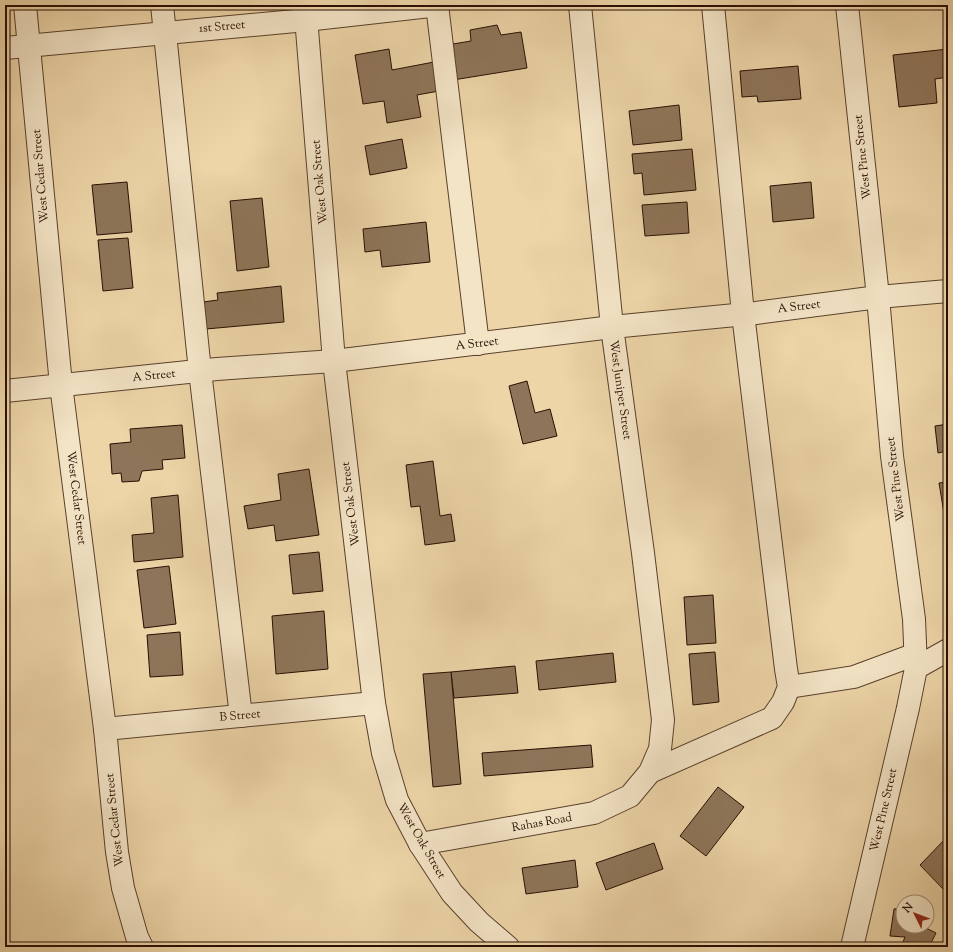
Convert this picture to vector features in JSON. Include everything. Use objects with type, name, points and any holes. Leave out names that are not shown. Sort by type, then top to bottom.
[{"type":"street","name":"West Cedar Street","points":[[25,5],[61,385],[105,729],[117,852],[123,888],[137,937],[142,947]]},
{"type":"street","points":[[162,5],[200,371],[241,716]]},
{"type":"street","name":"1st Street","points":[[5,48],[164,33],[306,12],[438,5]]},
{"type":"street","points":[[438,5],[478,344]]},
{"type":"street","name":"West Juniper Street","points":[[580,5],[612,327],[643,553],[663,720],[660,749],[650,772]]},
{"type":"street","points":[[650,772],[772,718],[783,702],[789,687],[743,314],[713,5]]},
{"type":"street","name":"West Pine Street","points":[[847,5],[878,297],[892,456],[914,619],[916,661],[908,708],[852,947]]},
{"type":"street","name":"West Oak Street","points":[[306,12],[334,361],[374,704],[383,752],[397,800],[420,844],[452,893],[479,922],[508,947]]},
{"type":"street","name":"A Street","points":[[5,391],[200,371],[334,361],[612,327],[743,314],[878,297],[948,291]]},
{"type":"street","points":[[789,687],[854,677],[916,661],[948,650]]},
{"type":"street","name":"B Street","points":[[105,729],[374,704]]},
{"type":"street","name":"Rahas Road","points":[[420,844],[594,814],[630,796],[650,772]]},
{"type":"building","points":[[497,25],[501,35],[521,32],[527,68],[453,80],[447,45],[471,41],[470,30]]},
{"type":"building","points":[[389,49],[392,70],[434,62],[439,91],[417,95],[421,117],[387,123],[384,101],[363,104],[355,55]]},
{"type":"building","points":[[948,49],[948,77],[935,79],[937,103],[899,107],[893,55]]},
{"type":"building","points":[[798,66],[801,99],[758,102],[757,96],[742,97],[740,71]]},
{"type":"building","points":[[679,105],[682,140],[633,145],[629,111]]},
{"type":"building","points":[[402,139],[407,168],[370,175],[365,146]]},
{"type":"building","points":[[692,149],[696,190],[644,195],[642,173],[634,174],[632,154]]},
{"type":"building","points":[[127,182],[132,232],[97,235],[92,185]]},
{"type":"building","points":[[811,182],[814,218],[773,222],[770,186]]},
{"type":"building","points":[[262,198],[269,267],[237,271],[230,201]]},
{"type":"building","points":[[687,202],[689,233],[645,236],[642,205]]},
{"type":"building","points":[[426,222],[430,262],[382,267],[380,250],[365,252],[363,229]]},
{"type":"building","points":[[128,238],[133,288],[103,291],[98,240]]},
{"type":"building","points":[[281,286],[284,322],[206,329],[203,302],[218,300],[217,293]]},
{"type":"building","points":[[527,381],[535,413],[550,409],[557,436],[523,444],[509,386]]},
{"type":"building","points":[[948,424],[948,459],[947,451],[938,453],[935,426]]},
{"type":"building","points":[[182,425],[185,458],[162,460],[163,469],[142,471],[139,481],[122,482],[121,473],[112,474],[110,444],[131,442],[130,429]]},
{"type":"building","points":[[433,461],[440,516],[451,514],[455,541],[425,545],[420,506],[411,507],[406,465]]},
{"type":"building","points":[[309,469],[319,535],[276,541],[274,525],[248,529],[244,506],[281,500],[278,474]]},
{"type":"building","points":[[948,482],[948,531],[947,531],[939,483]]},
{"type":"building","points":[[178,495],[183,557],[134,562],[132,535],[154,533],[151,498]]},
{"type":"building","points":[[319,552],[323,591],[293,594],[289,555]]},
{"type":"building","points":[[169,566],[176,624],[144,628],[137,570]]},
{"type":"building","points":[[713,595],[716,643],[687,645],[684,597]]},
{"type":"building","points":[[324,611],[328,669],[276,674],[272,616]]},
{"type":"building","points":[[180,632],[183,675],[150,677],[147,635]]},
{"type":"building","points":[[715,652],[719,702],[693,705],[689,654]]},
{"type":"building","points":[[613,653],[616,682],[539,690],[536,661]]},
{"type":"building","points":[[515,666],[518,693],[454,698],[451,672]]},
{"type":"building","points":[[451,672],[461,784],[433,787],[423,674]]},
{"type":"building","points":[[591,745],[593,767],[484,776],[482,753]]},
{"type":"building","points":[[718,787],[744,807],[706,856],[680,836]]},
{"type":"building","points":[[948,836],[948,886],[944,890],[920,865]]},
{"type":"building","points":[[654,843],[663,869],[606,890],[596,863]]},
{"type":"building","points":[[575,860],[578,887],[526,894],[522,868]]},
{"type":"building","points":[[894,909],[895,934],[935,934],[935,932],[936,933],[929,947],[901,947],[905,937],[890,936]]}]
